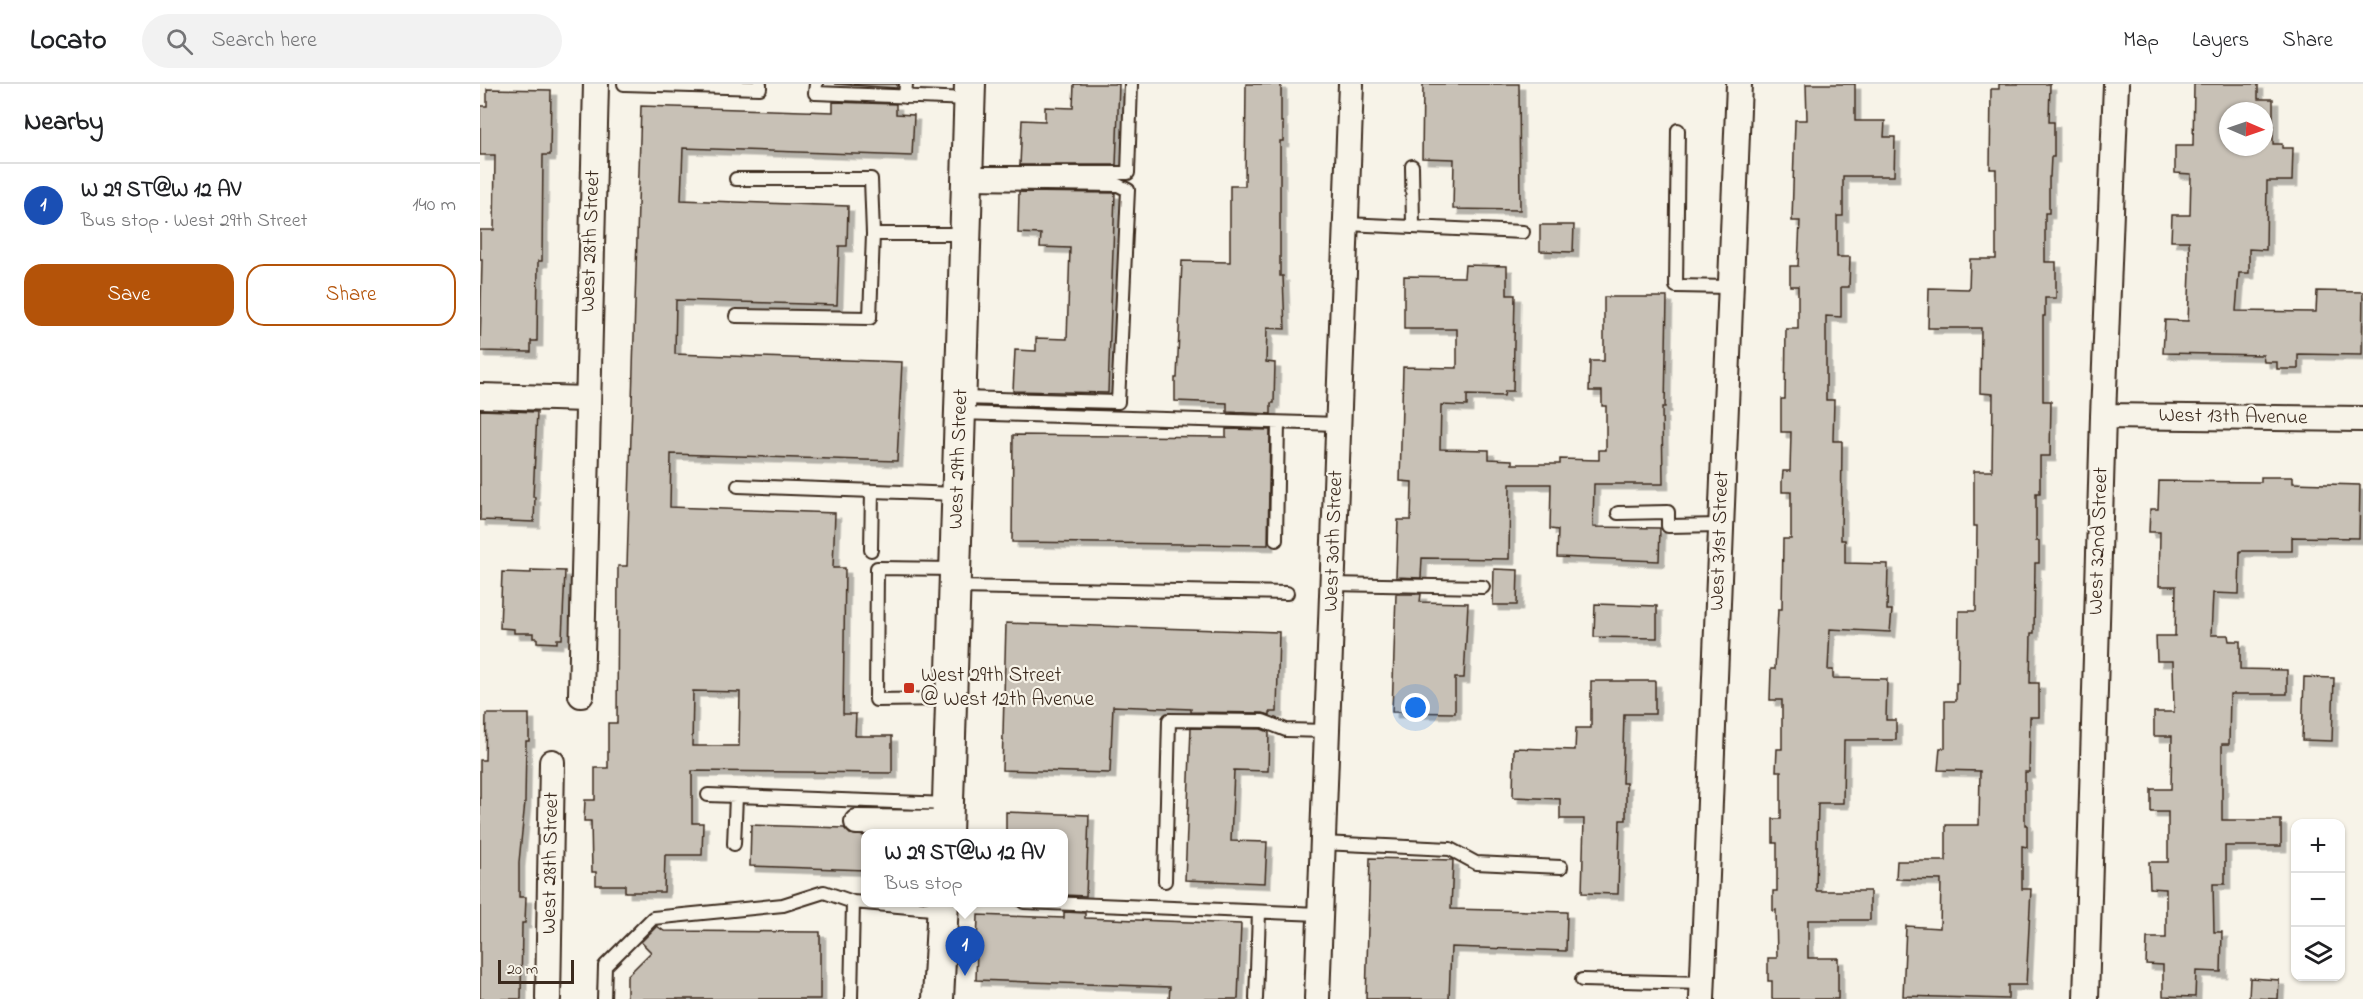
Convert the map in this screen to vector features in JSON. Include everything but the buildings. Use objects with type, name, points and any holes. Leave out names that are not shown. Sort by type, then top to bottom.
[{"type":"street","name":"West 28th Street","points":[[581,695],[596,84]]},
{"type":"street","name":"West 30th Street","points":[[1317,999],[1351,84]]},
{"type":"street","name":"West 31st Street","points":[[1702,991],[1738,84]]},
{"type":"street","name":"West 32nd Street","points":[[2086,999],[2103,416],[2116,84]]},
{"type":"street","name":"West 29th Street","points":[[948,820],[970,92]]},
{"type":"street","points":[[480,396],[587,399]]},
{"type":"street","name":"West 13th Avenue","points":[[2103,416],[2363,419]]},
{"type":"street","name":"West 28th Street","points":[[548,999],[552,762]]},
{"type":"street","points":[[857,822],[948,820]]},
{"type":"street","points":[[938,999],[943,907]]},
{"type":"lane","points":[[624,84],[760,88],[760,84]]},
{"type":"lane","points":[[816,84],[816,93],[906,90],[970,92]]},
{"type":"lane","points":[[967,178],[1128,173],[1131,84]]},
{"type":"lane","points":[[1678,130],[1676,286],[1730,287]]},
{"type":"lane","points":[[1412,165],[1413,227]]},
{"type":"lane","points":[[961,405],[1118,402],[1128,190],[1118,185],[967,178]]},
{"type":"lane","points":[[736,179],[871,180],[873,234],[870,318],[736,316]]},
{"type":"lane","points":[[1346,224],[1523,232]]},
{"type":"lane","points":[[873,234],[965,234]]},
{"type":"lane","points":[[961,405],[1278,423],[1338,424]]},
{"type":"lane","points":[[1276,540],[1278,423]]},
{"type":"lane","points":[[738,486],[958,494]]},
{"type":"lane","points":[[871,550],[872,491]]},
{"type":"lane","points":[[1618,513],[1668,512],[1668,526],[1721,525]]},
{"type":"lane","points":[[952,699],[876,700],[877,568],[955,578],[1287,593]]},
{"type":"lane","points":[[1332,584],[1483,587]]},
{"type":"lane","points":[[1164,882],[1169,720],[1263,721],[1286,730],[1327,731]]},
{"type":"lane","points":[[708,795],[736,796],[948,820]]},
{"type":"lane","points":[[734,844],[736,796]]},
{"type":"lane","points":[[1322,843],[1450,849],[1476,863],[1561,867]]},
{"type":"lane","points":[[604,999],[605,966],[653,918],[783,905],[824,892],[853,902],[861,902]]},
{"type":"lane","points":[[851,999],[853,902]]},
{"type":"lane","points":[[1068,905],[1320,914]]},
{"type":"lane","points":[[1256,999],[1259,912]]},
{"type":"lane","points":[[1582,980],[1702,991]]},
{"type":"place","name":"West 29th Street @ West 12th Avenue","points":[[909,688]]},
{"type":"place","name":"W 29 ST@W 12 AV","points":[[965,976]]}]
